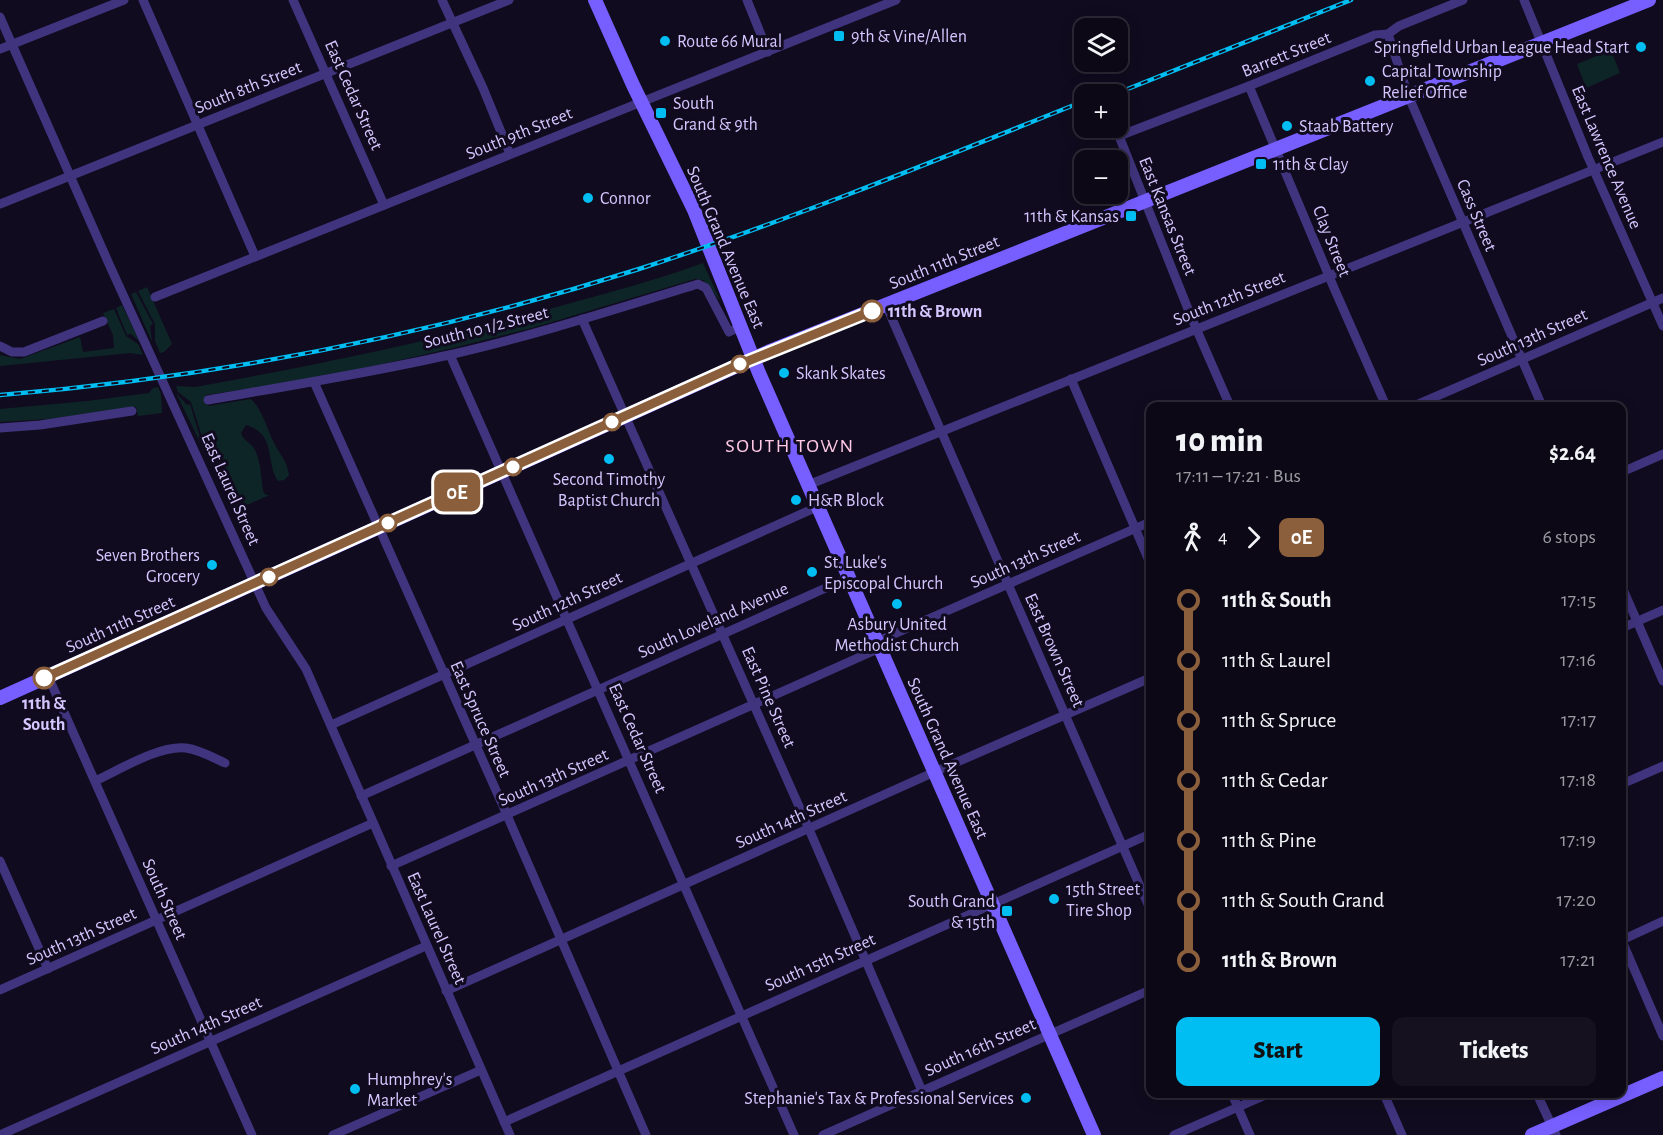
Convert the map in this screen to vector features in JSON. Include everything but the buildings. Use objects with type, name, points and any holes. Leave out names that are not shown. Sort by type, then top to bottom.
[{"type":"street","points":[[0,49],[124,0]]},
{"type":"street","points":[[143,0],[255,256]]},
{"type":"street","name":"East Cedar Street","points":[[293,0],[384,205]]},
{"type":"street","points":[[442,0],[483,88],[510,154]]},
{"type":"street","name":"South 8th Street","points":[[0,204],[509,0]]},
{"type":"street","name":"South Grand Avenue East","points":[[595,0],[694,210],[753,359],[1094,1135]]},
{"type":"street","points":[[747,0],[768,52]]},
{"type":"street","name":"South 9th Street","points":[[155,297],[896,0]]},
{"type":"street","name":"Barrett Street","points":[[1128,133],[1375,35],[1388,34],[1399,26],[1463,0]]},
{"type":"street","name":"East Lawrence Avenue","points":[[1524,0],[1594,170],[1663,326]]},
{"type":"street","name":"South 11th Street","points":[[0,698],[753,359],[1649,0]]},
{"type":"street","name":"East Laurel Street","points":[[0,18],[255,583],[274,622],[306,669],[510,1135]]},
{"type":"street","name":"Cass Street","points":[[1388,34],[1408,96],[1540,402]]},
{"type":"street","name":"Clay Street","points":[[1249,86],[1384,402]]},
{"type":"street","name":"East Kansas Street","points":[[1120,138],[1196,329],[1228,402]]},
{"type":"street","name":"South 12th Street","points":[[808,485],[1663,142]]},
{"type":"street","name":"South 10 1/2 Street","points":[[208,400],[450,355],[698,284],[706,288],[729,332],[740,327]]},
{"type":"street","name":"South 13th Street","points":[[1423,402],[1663,298]]},
{"type":"street","name":"East Brown Street","points":[[886,305],[1146,900]]},
{"type":"street","name":"East Pine Street","points":[[582,319],[754,704],[922,1091]]},
{"type":"street","points":[[0,346],[12,352],[24,352],[103,321]]},
{"type":"street","name":"East Cedar Street","points":[[450,355],[794,1135]]},
{"type":"street","points":[[1071,379],[1146,554]]},
{"type":"street","name":"East Spruce Street","points":[[314,382],[646,1135]]},
{"type":"street","points":[[0,428],[40,425],[132,411]]},
{"type":"street","points":[[1626,470],[1663,454]]},
{"type":"street","name":"South 12th Street","points":[[331,725],[817,507]]},
{"type":"street","name":"South 13th Street","points":[[392,866],[880,648],[885,638],[1146,524]]},
{"type":"street","name":"South Loveland Avenue","points":[[361,796],[848,578]]},
{"type":"street","points":[[1626,596],[1663,681]]},
{"type":"street","points":[[1626,626],[1663,610]]},
{"type":"street","name":"South Street","points":[[48,676],[252,1135]]},
{"type":"street","name":"South 14th Street","points":[[446,991],[934,772],[1146,680]]},
{"type":"street","points":[[95,781],[168,749],[184,748],[198,751],[225,763]]},
{"type":"street","points":[[1626,782],[1663,766]]},
{"type":"street","name":"South 13th Street","points":[[0,990],[374,824]]},
{"type":"street","name":"South 15th Street","points":[[504,1122],[1146,836]]},
{"type":"street","points":[[0,861],[48,969]]},
{"type":"street","points":[[1626,938],[1663,921]]},
{"type":"street","name":"South 14th Street","points":[[0,1135],[426,946]]},
{"type":"street","points":[[1626,949],[1663,1036]]},
{"type":"street","name":"South 16th Street","points":[[824,1135],[1146,992]]},
{"type":"street","points":[[333,1135],[481,1070]]},
{"type":"street","points":[[1626,1096],[1663,1078]]},
{"type":"street","points":[[1234,1098],[1250,1135]]},
{"type":"street","points":[[1174,1135],[1259,1098]]},
{"type":"street","points":[[1386,1098],[1402,1135]]},
{"type":"street","points":[[1539,1098],[1554,1131]]},
{"type":"street","points":[[1532,1135],[1554,1131],[1622,1098]]},
{"type":"green space","points":[[1611,50],[1620,73],[1586,88],[1577,64]]},
{"type":"green space","points":[[703,263],[721,302],[703,280],[695,279],[532,328],[453,348],[321,378],[206,395],[208,406],[251,399],[261,414],[288,470],[289,475],[284,480],[278,481],[274,474],[269,449],[262,435],[256,429],[246,425],[241,433],[256,452],[263,491],[266,495],[270,495],[235,510],[205,446],[191,402],[178,392],[176,386],[195,387],[413,343],[583,300]]},
{"type":"green space","points":[[147,287],[172,344],[160,353],[155,341],[155,324],[138,291]]},
{"type":"green space","points":[[136,292],[153,324],[150,326],[152,342],[131,294]]},
{"type":"green space","points":[[122,305],[140,342],[131,334],[127,335],[116,308]]},
{"type":"green space","points":[[114,309],[126,336],[138,344],[143,355],[130,353],[0,366],[0,355],[20,359],[80,337],[83,352],[114,348],[113,335],[103,313]]},
{"type":"green space","points":[[158,387],[161,394],[162,413],[138,416],[136,407],[49,419],[0,422],[0,409],[149,393],[153,388]]},
{"type":"green space","points":[[176,393],[187,405],[190,404],[203,447],[232,508]]},
{"type":"railway","points":[[1128,89],[1351,0]]},
{"type":"railway","points":[[0,395],[81,387],[243,365],[403,333],[561,293],[752,230],[863,189],[1074,105]]},
{"type":"bus line","name":"0E","points":[[44,678],[738,365],[872,311]]},
{"type":"place","name":"9th & Vine/Allen","points":[[839,36]]},
{"type":"place","name":"Route 66 Mural","points":[[665,41]]},
{"type":"place","name":"Springfield Urban League Head Start","points":[[1641,47]]},
{"type":"place","name":"Capital Township Relief Office","points":[[1370,81]]},
{"type":"place","name":"South Grand & 9th","points":[[661,113]]},
{"type":"place","name":"Staab Battery","points":[[1287,126]]},
{"type":"place","name":"11th & Clay","points":[[1261,164]]},
{"type":"place","name":"Connor","points":[[588,198]]},
{"type":"place","name":"11th & Kansas","points":[[1131,216]]},
{"type":"place","name":"11th & Brown","points":[[872,311]]},
{"type":"place","name":"Skank Skates","points":[[784,373]]},
{"type":"place","name":"Second Timothy Baptist Church","points":[[609,459]]},
{"type":"place","name":"H&R Block","points":[[796,500]]},
{"type":"place","name":"Seven Brothers Grocery","points":[[212,565]]},
{"type":"place","name":"St. Luke's Episcopal Church","points":[[812,572]]},
{"type":"place","name":"Asbury United Methodist Church","points":[[897,604]]},
{"type":"place","name":"11th & South","points":[[44,678]]},
{"type":"place","name":"15th Street Tire Shop","points":[[1054,899]]},
{"type":"place","name":"South Grand & 15th","points":[[1007,911]]},
{"type":"place","name":"Humphrey's Market","points":[[355,1089]]},
{"type":"place","name":"Stephanie's Tax & Professional Services","points":[[1026,1098]]},
{"type":"district","name":"SOUTH TOWN","points":[[790,445]]}]
